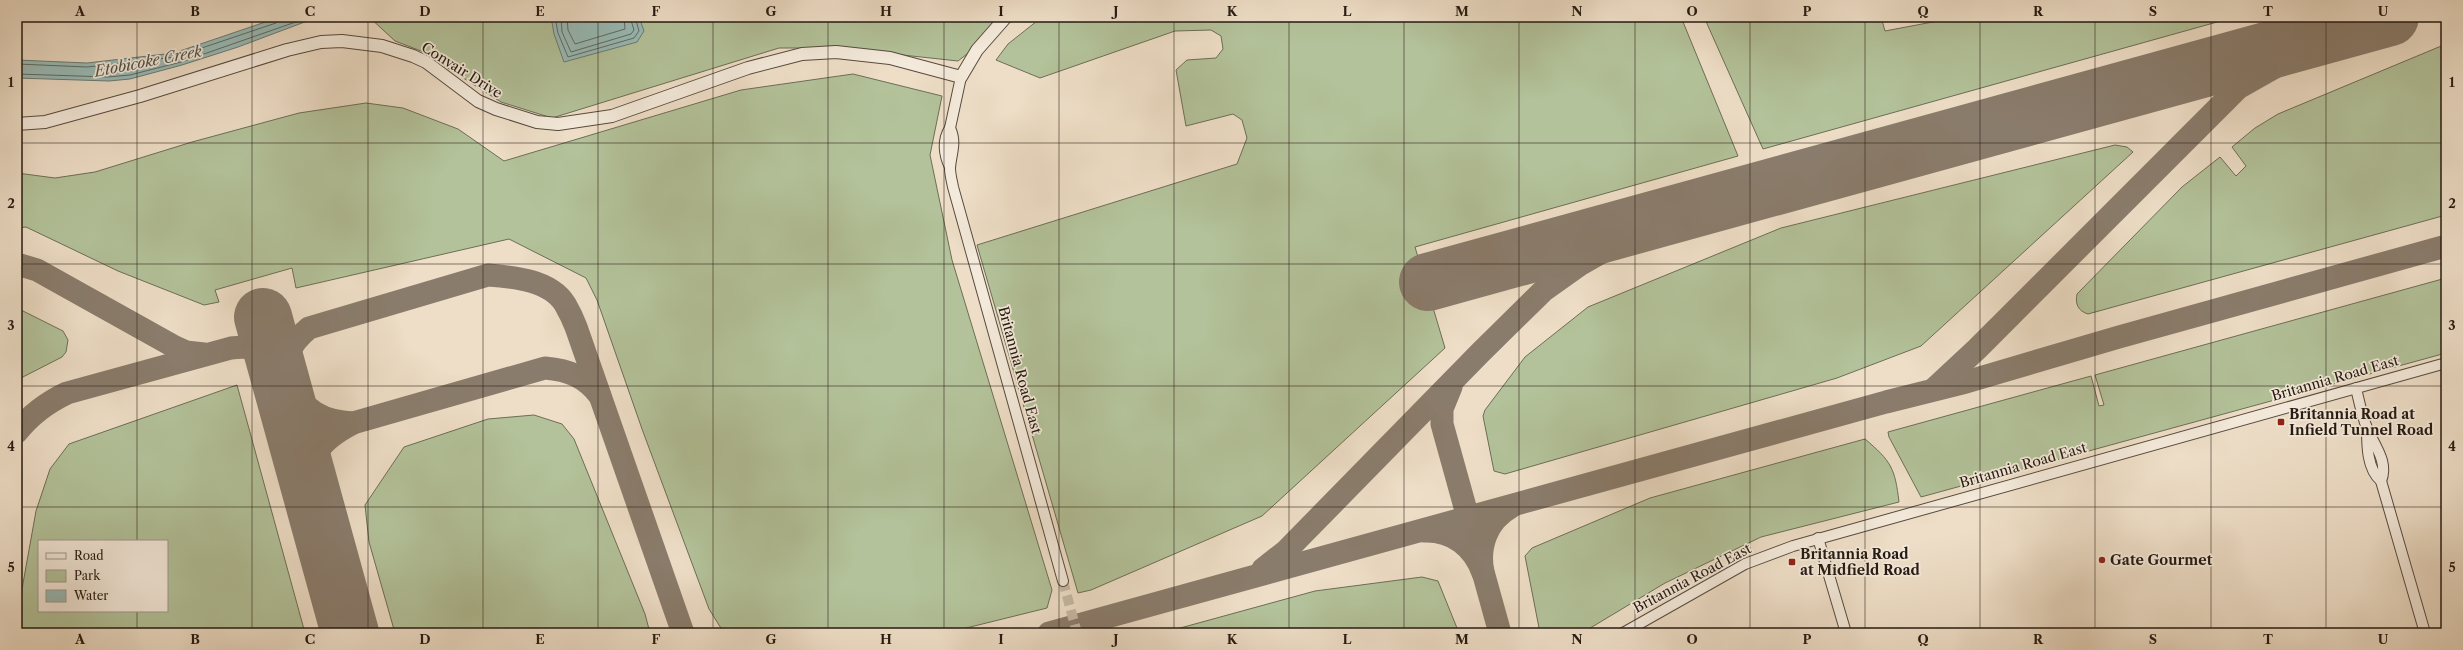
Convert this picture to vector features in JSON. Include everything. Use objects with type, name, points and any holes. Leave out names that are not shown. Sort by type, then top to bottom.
[{"type":"street","name":"Britannia Road East","points":[[1006,17],[977,50],[961,77],[950,128],[954,137],[954,154],[950,167],[953,187],[1063,581]]},
{"type":"street","name":"Convair Drive","points":[[17,124],[45,122],[140,96],[288,50],[321,42],[342,41],[382,46],[413,56],[426,62],[478,100],[496,109],[537,122],[558,124],[612,116],[748,68],[802,54],[836,52],[890,58],[961,77]]},
{"type":"street","name":"Britannia Road East","points":[[1623,633],[1745,564],[1818,538],[2446,363]]},
{"type":"street","points":[[2356,388],[2367,428],[2367,450],[2375,476],[2382,481],[2424,633]]},
{"type":"street","points":[[1818,538],[1846,633]]},
{"type":"green space","points":[[369,17],[1015,17],[958,61],[838,48],[779,48],[552,118],[501,102],[421,51],[395,41]]},
{"type":"green space","points":[[1042,17],[1681,17],[1738,156],[1415,247],[1445,348],[1262,516],[1091,590],[1078,593],[977,245],[1237,164],[1247,138],[1242,120],[1233,114],[1186,126],[1176,70],[1187,60],[1216,58],[1223,49],[1221,36],[1211,30],[1175,31],[1040,78],[996,60],[1008,44]]},
{"type":"green space","points":[[1704,17],[1881,17],[1885,31],[1959,17],[2235,17],[1763,149]]},
{"type":"green space","points":[[2446,44],[2446,215],[2088,314],[2078,307],[2076,301],[2077,294],[2182,187],[2220,157],[2236,176],[2246,166],[2232,147],[2255,128],[2278,114]]},
{"type":"green space","points":[[853,74],[942,96],[930,155],[952,260],[1052,590],[1047,608],[946,633],[724,633],[709,609],[642,429],[597,300],[586,278],[509,239],[296,288],[292,268],[215,290],[219,302],[204,305],[118,271],[26,227],[17,228],[17,173],[55,178],[95,172],[192,142],[299,113],[366,103],[403,108],[458,129],[504,161],[741,90]]},
{"type":"green space","points":[[2115,145],[2127,147],[2133,152],[1921,346],[1837,378],[1505,474],[1494,471],[1483,416],[1485,410],[1525,357],[1588,307],[1781,228]]},
{"type":"green space","points":[[2446,278],[2446,353],[1921,497],[1889,437],[1888,432],[2091,376],[2099,406],[2104,405],[2095,375]]},
{"type":"green space","points":[[17,308],[63,331],[68,340],[66,352],[62,357],[17,380]]},
{"type":"green space","points":[[237,385],[305,633],[18,633],[22,589],[36,511],[50,469],[69,444]]},
{"type":"green space","points":[[534,415],[562,424],[574,439],[645,614],[650,633],[395,633],[369,542],[365,505],[404,447],[488,419]]},
{"type":"green space","points":[[1865,439],[1881,453],[1890,466],[1896,481],[1899,502],[1761,537],[1665,583],[1582,633],[1540,633],[1525,556],[1532,548],[1650,498]]},
{"type":"green space","points":[[1422,577],[1438,581],[1459,633],[1162,633],[1315,591]]},
{"type":"water","name":"Etobicoke Creek","points":[[280,17],[318,17],[238,47],[182,65],[130,79],[109,81],[17,78],[17,60],[87,63],[174,53]]},
{"type":"water","points":[[551,17],[639,17],[644,31],[637,42],[564,62],[554,34]]},
{"type":"taxiway","points":[[1934,389],[1977,349],[2238,88],[2307,49],[2367,23]]},
{"type":"taxiway","points":[[1263,569],[1286,551],[1480,353],[1543,291],[1581,264],[1616,244],[1684,212]]},
{"type":"taxiway","points":[[1049,633],[1886,402],[1966,382],[2119,337],[2446,246]]},
{"type":"taxiway","points":[[17,264],[37,270],[175,347],[186,352],[204,354]]},
{"type":"taxiway","points":[[282,388],[283,370],[291,347],[309,328],[488,275],[531,281],[550,290],[565,304],[576,327],[683,633]]},
{"type":"taxiway","points":[[17,432],[39,410],[67,393],[238,347],[259,349],[273,353],[284,361],[298,395],[303,403],[317,414],[325,418],[334,421],[353,423]]},
{"type":"taxiway","points":[[309,487],[313,464],[320,448],[333,435],[353,423],[545,368],[569,373],[583,379],[595,389],[600,396]]},
{"type":"taxiway","points":[[1451,387],[1442,409],[1442,424],[1500,633]]},
{"type":"taxiway","points":[[1424,531],[1444,533],[1461,542],[1474,555],[1483,573],[1482,554],[1486,536],[1495,520],[1511,507]]},
{"type":"runway","points":[[1428,282],[2390,17]]},
{"type":"runway","points":[[263,317],[350,633]]},
{"type":"tunnel","points":[[1063,581],[1077,633]]},
{"type":"place","name":"Britannia Road at Infield Tunnel Road","points":[[2281,422]]},
{"type":"place","name":"Gate Gourmet","points":[[2102,560]]},
{"type":"place","name":"Britannia Road at Midfield Road","points":[[1792,562]]}]
